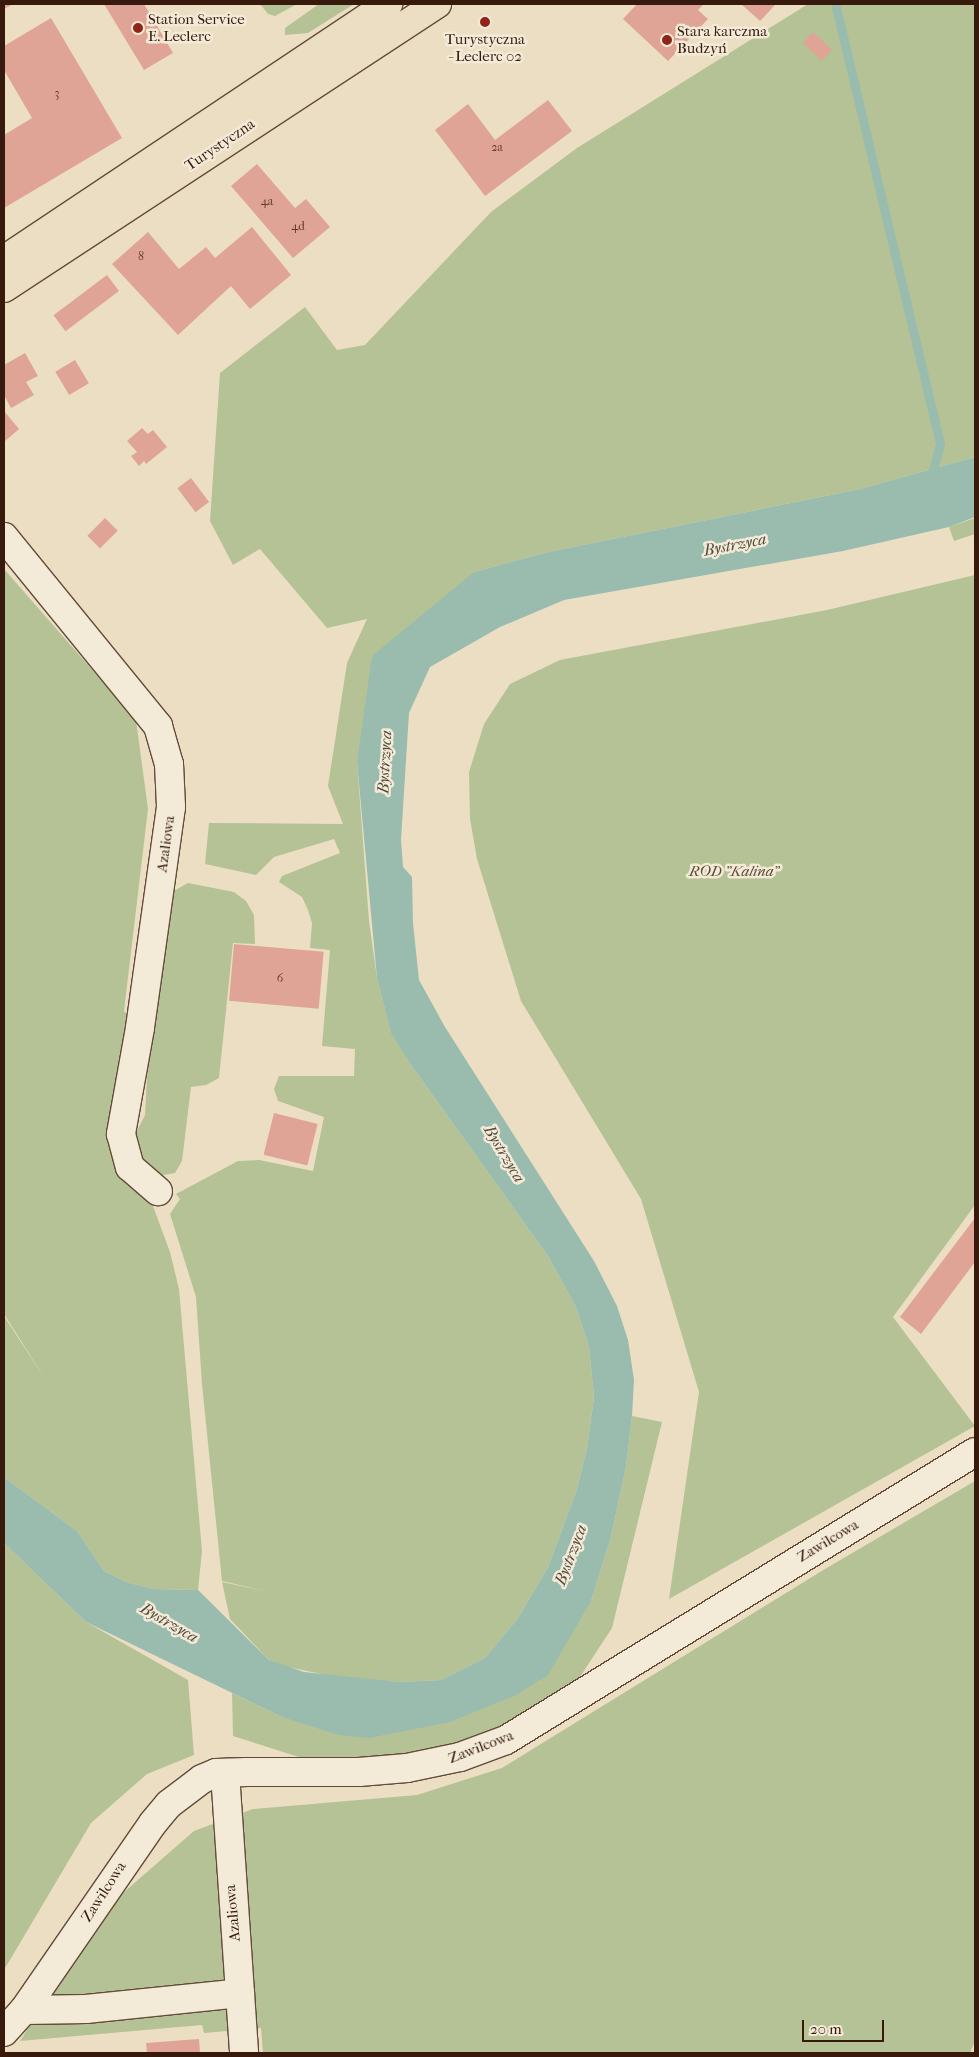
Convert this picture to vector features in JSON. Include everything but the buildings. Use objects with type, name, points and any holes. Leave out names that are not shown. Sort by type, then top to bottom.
[{"type":"main road","name":"Turystyczna","points":[[4,260],[388,4]]},
{"type":"main road","name":"Turystyczna","points":[[4,288],[437,4]]},
{"type":"street","name":"Azaliowa","points":[[4,537],[158,726],[169,764],[171,807],[140,1028],[121,1134],[130,1167],[158,1191]]},
{"type":"street","name":"Zawilcowa","points":[[4,2032],[24,2010],[124,1862],[169,1804],[202,1779],[225,1773],[359,1772],[407,1768],[460,1757],[506,1740],[975,1452]]},
{"type":"street","name":"Azaliowa","points":[[225,1773],[228,1860],[244,2053]]},
{"type":"street","points":[[24,2010],[86,2009],[240,1993]]},
{"type":"green space","points":[[260,4],[297,4],[275,16],[268,14]]},
{"type":"green space","points":[[319,4],[354,4],[308,33],[285,35],[285,28]]},
{"type":"green space","points":[[808,4],[975,4],[975,457],[860,489],[548,552],[474,572],[357,762],[369,921],[377,978],[391,1032],[411,1065],[548,1256],[576,1307],[589,1347],[594,1397],[587,1448],[576,1492],[548,1567],[518,1618],[485,1658],[441,1680],[399,1682],[341,1678],[283,1666],[269,1660],[230,1619],[222,1582],[266,1591],[222,1581],[202,1384],[196,1297],[170,1214],[180,1199],[176,1194],[238,1161],[259,1160],[313,1171],[324,1117],[278,1101],[274,1089],[279,1076],[354,1076],[355,1049],[322,1046],[330,950],[310,948],[312,923],[302,897],[279,882],[282,876],[340,853],[334,839],[274,857],[256,875],[205,864],[209,823],[343,824],[328,786],[347,663],[367,619],[327,628],[260,549],[233,565],[210,521],[220,373],[305,307],[337,350],[365,345],[491,212],[577,148]]},
{"type":"green space","points":[[975,518],[975,534],[954,541],[949,527]]},
{"type":"green space","points":[[4,569],[136,720],[148,809],[124,1011],[140,1028],[111,1156],[147,1190],[170,1252],[179,1289],[202,1551],[198,1590],[154,1589],[126,1582],[104,1571],[77,1531],[4,1477],[4,1316],[47,1382],[4,1314]]},
{"type":"green space","name":"ROD \"Kalina\"","points":[[975,575],[975,1205],[893,1317],[975,1426],[669,1599],[699,1392],[641,1199],[521,1001],[477,859],[470,819],[469,772],[484,724],[510,684],[560,660],[827,610]]},
{"type":"green space","points":[[188,883],[234,892],[246,901],[254,915],[255,944],[233,943],[219,1078],[206,1085],[191,1087],[182,1161],[175,1173],[158,1176],[142,1170],[134,1137],[145,1115],[149,1042],[172,892]]},
{"type":"green space","points":[[632,1416],[662,1422],[612,1628],[574,1686],[526,1717],[460,1745],[423,1755],[343,1762],[302,1758],[233,1736],[232,1693],[282,1717],[369,1738],[591,1601],[611,1537],[626,1467]]},
{"type":"green space","points":[[975,1481],[975,2041],[970,2053],[263,2053],[261,2028],[204,2033],[202,2025],[20,2041],[100,1913],[194,1831],[253,1809],[417,1795],[502,1768],[825,1569]]},
{"type":"green space","points":[[4,1543],[86,1622],[188,1680],[194,1755],[147,1774],[91,1823],[4,1970]]},
{"type":"water","name":"Bystrzyca","points":[[975,457],[975,517],[949,527],[843,551],[564,600],[500,627],[430,667],[409,713],[401,840],[403,867],[412,877],[413,923],[419,980],[445,1027],[594,1261],[617,1306],[628,1340],[634,1380],[626,1467],[611,1537],[591,1601],[548,1675],[516,1695],[450,1722],[369,1738],[339,1735],[282,1717],[86,1622],[4,1543],[4,1477],[77,1531],[104,1571],[126,1582],[154,1589],[198,1590],[269,1660],[304,1672],[399,1682],[441,1680],[485,1658],[518,1618],[548,1567],[576,1492],[587,1448],[594,1397],[589,1347],[576,1307],[548,1256],[411,1065],[391,1033],[377,978],[357,762],[372,656],[474,572],[548,552],[860,489]]},
{"type":"waterway","points":[[836,7],[940,444],[931,478]]},
{"type":"place","name":"Turystyczna - Leclerc 02","points":[[485,22]]},
{"type":"place","name":"Station Service E. Leclerc","points":[[138,28]]},
{"type":"place","name":"Stara karczma Budzyń","points":[[667,40]]}]
